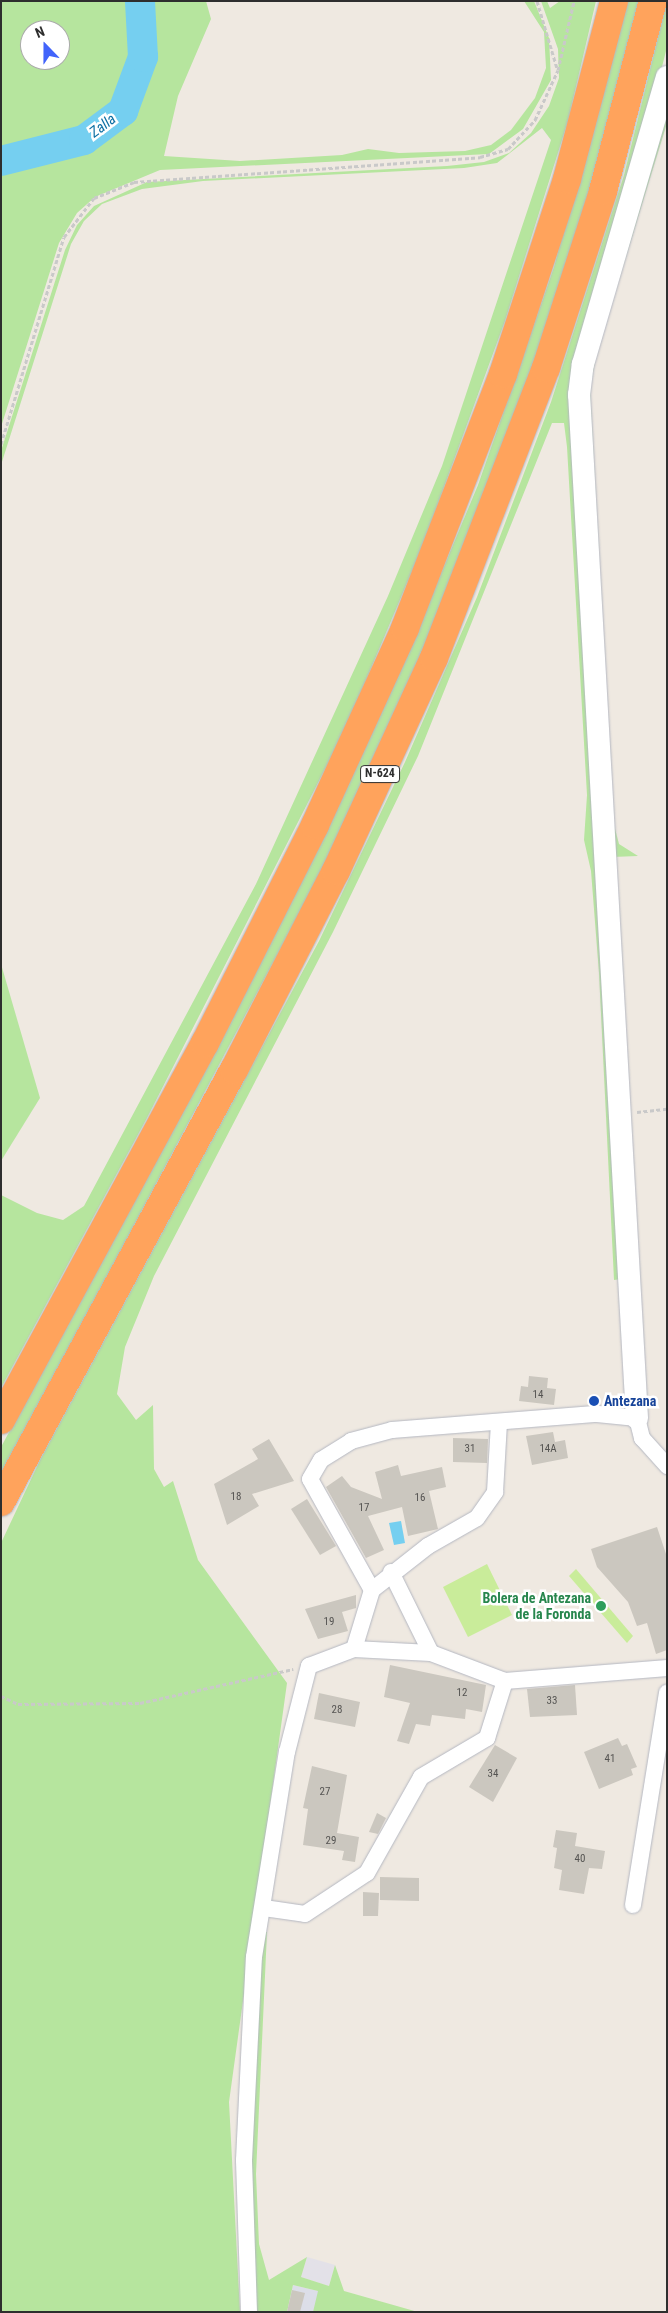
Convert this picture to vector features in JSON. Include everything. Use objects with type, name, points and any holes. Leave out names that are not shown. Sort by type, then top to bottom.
[{"type":"highway","name":"N-624","points":[[1,1420],[205,1043],[315,825],[404,628],[503,374],[567,179],[614,1]]},
{"type":"highway","name":"N-624","points":[[1,1502],[234,1070],[336,871],[434,658],[546,368],[603,191],[653,1]]},
{"type":"street","points":[[667,77],[583,364],[579,394],[637,1418],[642,1438],[667,1466]]},
{"type":"street","points":[[372,1590],[310,1479],[321,1460],[351,1441],[392,1430],[597,1414],[637,1418]]},
{"type":"street","points":[[354,1649],[372,1590],[391,1572],[477,1518],[495,1492],[499,1422]]},
{"type":"street","points":[[391,1572],[430,1653]]},
{"type":"street","points":[[249,2312],[244,2160],[254,1957],[264,1908],[287,1752],[309,1666],[354,1649],[430,1653],[505,1681],[667,1668]]},
{"type":"street","points":[[264,1908],[305,1914],[367,1873],[421,1777],[487,1738],[505,1681]]},
{"type":"street","points":[[633,1905],[667,1692]]},
{"type":"path","points":[[537,1],[558,70]]},
{"type":"path","points":[[1,444],[64,236],[94,198],[134,182],[480,157],[508,149],[536,120],[558,70],[574,1]]},
{"type":"path","points":[[619,1114],[667,1109]]},
{"type":"path","points":[[1,1696],[18,1704],[140,1703],[309,1666]]},
{"type":"shaded area","points":[[307,2257],[335,2265],[329,2286],[301,2277]]},
{"type":"shaded area","points":[[293,2285],[318,2291],[403,2312],[287,2312]]},
{"type":"green space","points":[[1,1],[206,1],[211,19],[178,96],[164,156],[240,161],[342,155],[368,149],[399,153],[465,151],[491,145],[511,130],[535,98],[546,68],[544,32],[524,1],[534,1],[549,38],[551,80],[523,129],[489,154],[160,170],[95,197],[77,213],[59,243],[1,427]]},
{"type":"green space","points":[[541,1],[547,1],[550,8],[560,1],[596,1],[568,121],[505,321],[421,550],[345,730],[147,1118],[1,1388],[1,1195],[37,1213],[63,1220],[84,1206],[256,884],[388,596],[442,466],[551,140],[542,128],[497,163],[464,168],[203,181],[142,189],[102,204],[84,221],[71,244],[1,465],[1,451],[65,250],[77,225],[94,206],[147,182],[447,166],[484,162],[509,153],[531,133],[549,106],[559,78],[558,49]]},
{"type":"green space","points":[[625,1],[640,1],[568,271],[440,612],[320,874],[1,1477],[1,1447],[76,1309],[427,607],[478,485],[554,267]]},
{"type":"green space","points":[[667,1],[667,47],[634,178],[578,348],[621,1279],[614,1280],[599,973],[591,871],[584,840],[587,795],[567,447],[564,423],[552,423],[418,756],[333,932],[154,1276],[125,1347],[117,1394],[136,1420],[153,1405],[154,1469],[164,1487],[173,1481],[198,1560],[287,1683],[229,2102],[240,2312],[1,2312],[1,1543],[41,1458],[319,941],[405,762],[477,597],[551,402],[624,175]]},
{"type":"green space","points":[[667,102],[667,123],[597,351],[590,388],[613,821],[619,844],[638,856],[612,857],[585,413],[591,356]]},
{"type":"green space","points":[[1,964],[40,1098],[1,1161]]},
{"type":"green space","points":[[487,1564],[512,1615],[468,1637],[443,1587]]},
{"type":"green space","name":"Bolera de Antezana de la Foronda","points":[[576,1569],[633,1636],[627,1643],[569,1576]]},
{"type":"green space","points":[[261,1932],[267,1932],[256,2174],[259,2244],[269,2280],[307,2257],[301,2277],[329,2286],[335,2265],[344,2291],[418,2312],[313,2312],[318,2291],[293,2285],[287,2312],[255,2312],[249,2170]]},
{"type":"water","points":[[401,1521],[405,1543],[394,1545],[389,1523]]},
{"type":"building","points":[[529,1376],[548,1378],[547,1388],[556,1389],[554,1405],[519,1401],[521,1386],[528,1387]]},
{"type":"building","points":[[553,1432],[555,1442],[565,1440],[568,1458],[532,1465],[526,1436]]},
{"type":"building","points":[[453,1438],[488,1439],[487,1463],[453,1462]]},
{"type":"building","points":[[269,1439],[294,1481],[252,1494],[259,1506],[227,1525],[214,1484],[258,1459],[252,1449]]},
{"type":"building","points":[[398,1465],[401,1476],[442,1467],[446,1487],[429,1491],[438,1529],[408,1536],[402,1507],[368,1516],[384,1550],[366,1558],[326,1487],[342,1476],[351,1487],[382,1499],[375,1472]]},
{"type":"building","points":[[307,1499],[336,1546],[320,1555],[291,1509]]},
{"type":"building","points":[[657,1527],[667,1557],[667,1650],[656,1654],[647,1623],[637,1626],[628,1602],[597,1567],[591,1549]]},
{"type":"building","points":[[356,1595],[356,1608],[342,1612],[348,1631],[318,1639],[305,1609]]},
{"type":"building","points":[[390,1665],[486,1685],[482,1712],[466,1709],[465,1719],[432,1715],[430,1726],[416,1724],[409,1744],[397,1741],[410,1703],[384,1697]]},
{"type":"building","points":[[575,1685],[577,1715],[530,1717],[527,1689]]},
{"type":"building","points":[[319,1693],[360,1702],[355,1727],[314,1719]]},
{"type":"building","points":[[618,1738],[622,1746],[627,1744],[637,1767],[631,1769],[633,1775],[599,1789],[584,1752]]},
{"type":"building","points":[[495,1745],[517,1758],[493,1802],[469,1787]]},
{"type":"building","points":[[312,1766],[347,1775],[337,1833],[359,1837],[355,1862],[342,1860],[344,1851],[303,1845],[308,1809],[303,1808]]},
{"type":"building","points":[[377,1813],[386,1818],[378,1834],[369,1832]]},
{"type":"building","points":[[556,1830],[577,1833],[575,1846],[605,1851],[602,1869],[589,1868],[584,1894],[559,1890],[562,1870],[554,1868],[557,1848],[553,1847]]},
{"type":"building","points":[[380,1877],[419,1878],[419,1901],[380,1900]]},
{"type":"building","points":[[363,1892],[379,1893],[378,1916],[363,1916]]},
{"type":"building","points":[[292,2290],[305,2293],[300,2312],[287,2312]]},
{"type":"waterway","name":"Zalla","points":[[1,161],[84,140],[123,111],[143,57],[140,1]]},
{"type":"place","name":"Antezana","points":[[594,1401]]},
{"type":"place","name":"Bolera de Antezana de la Foronda","points":[[601,1606]]}]
